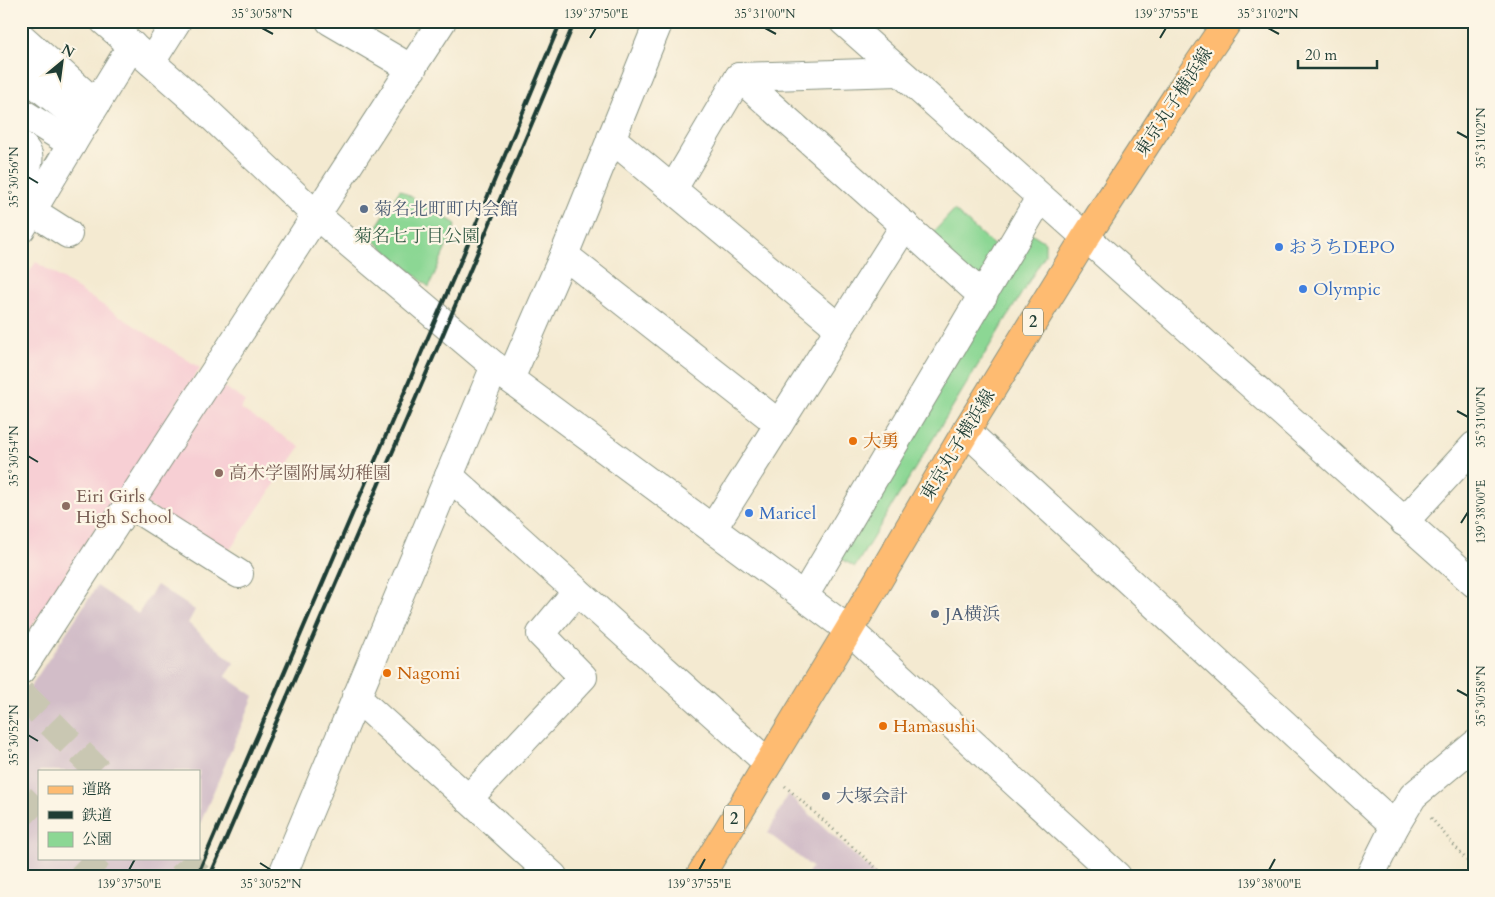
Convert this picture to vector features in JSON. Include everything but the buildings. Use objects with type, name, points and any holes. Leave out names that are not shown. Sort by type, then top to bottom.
[{"type":"main road","name":"東京丸子横浜線","points":[[700,876],[849,630],[966,431],[1085,238],[1228,21]]},
{"type":"street","points":[[104,21],[202,107],[317,216],[502,372],[849,630],[1117,876]]},
{"type":"street","points":[[28,198],[142,53],[177,21]]},
{"type":"street","points":[[330,21],[412,69]]},
{"type":"street","points":[[21,670],[442,21]]},
{"type":"street","points":[[282,876],[449,476],[564,255],[659,21]]},
{"type":"street","points":[[843,21],[1474,583]]},
{"type":"street","points":[[21,37],[85,124]]},
{"type":"street","points":[[739,77],[899,72]]},
{"type":"street","points":[[21,73],[85,124]]},
{"type":"street","points":[[673,189],[739,77]]},
{"type":"street","points":[[739,77],[983,296]]},
{"type":"street","points":[[21,112],[85,124]]},
{"type":"street","points":[[611,138],[839,328]]},
{"type":"street","points":[[21,144],[27,151],[29,158],[28,198],[68,234]]},
{"type":"street","points":[[804,596],[1040,198]]},
{"type":"street","points":[[713,528],[905,225]]},
{"type":"street","points":[[564,255],[779,424]]},
{"type":"street","points":[[966,431],[1395,826]]},
{"type":"street","points":[[1404,522],[1474,446]]},
{"type":"street","points":[[449,476],[767,766]]},
{"type":"street","points":[[129,504],[239,574]]},
{"type":"street","points":[[468,799],[583,677],[541,634],[577,592]]},
{"type":"street","points":[[356,697],[553,876]]},
{"type":"street","points":[[1370,876],[1395,826],[1413,796],[1474,745]]},
{"type":"path","points":[[767,766],[885,876]]},
{"type":"path","points":[[1413,796],[1474,870]]},
{"type":"shaded area","name":"Eiri Girls High School","points":[[36,262],[200,368],[21,643],[21,284]]},
{"type":"shaded area","name":"高木学園附属幼稚園","points":[[214,380],[245,401],[241,409],[300,447],[227,554],[139,499]]},
{"type":"shaded area","points":[[157,585],[195,610],[188,623],[234,663],[225,676],[254,696],[200,824],[200,770],[38,770],[38,860],[184,860],[178,876],[21,876],[21,701],[97,586],[138,614]]},
{"type":"shaded area","points":[[788,794],[877,876],[806,876],[812,867],[768,833]]},
{"type":"green space","name":"菊名七丁目公園","points":[[400,190],[456,224],[429,287],[370,237]]},
{"type":"green space","points":[[954,210],[999,250],[982,284],[929,237]]},
{"type":"green space","points":[[1031,233],[1045,242],[1045,255],[855,567],[837,556]]},
{"type":"tunnel","points":[[21,693],[97,770]]},
{"type":"tunnel","points":[[21,798],[38,815]]},
{"type":"tunnel","points":[[83,860],[99,876]]},
{"type":"tunnel","points":[[184,860],[198,876]]},
{"type":"railway","points":[[197,876],[459,265],[561,21]]},
{"type":"railway","points":[[210,876],[436,351],[575,21]]},
{"type":"place","name":"菊名北町町内会館","points":[[364,209]]},
{"type":"place","name":"おうちDEPO","points":[[1279,247]]},
{"type":"place","name":"Olympic","points":[[1303,289]]},
{"type":"place","name":"大勇","points":[[853,441]]},
{"type":"place","name":"高木学園附属幼稚園","points":[[219,473]]},
{"type":"place","name":"Eiri Girls High School","points":[[66,506]]},
{"type":"place","name":"Maricel","points":[[749,513]]},
{"type":"place","name":"JA横浜","points":[[935,614]]},
{"type":"place","name":"Nagomi","points":[[387,673]]},
{"type":"place","name":"Hamasushi","points":[[883,726]]},
{"type":"place","name":"大塚会計","points":[[826,796]]}]
